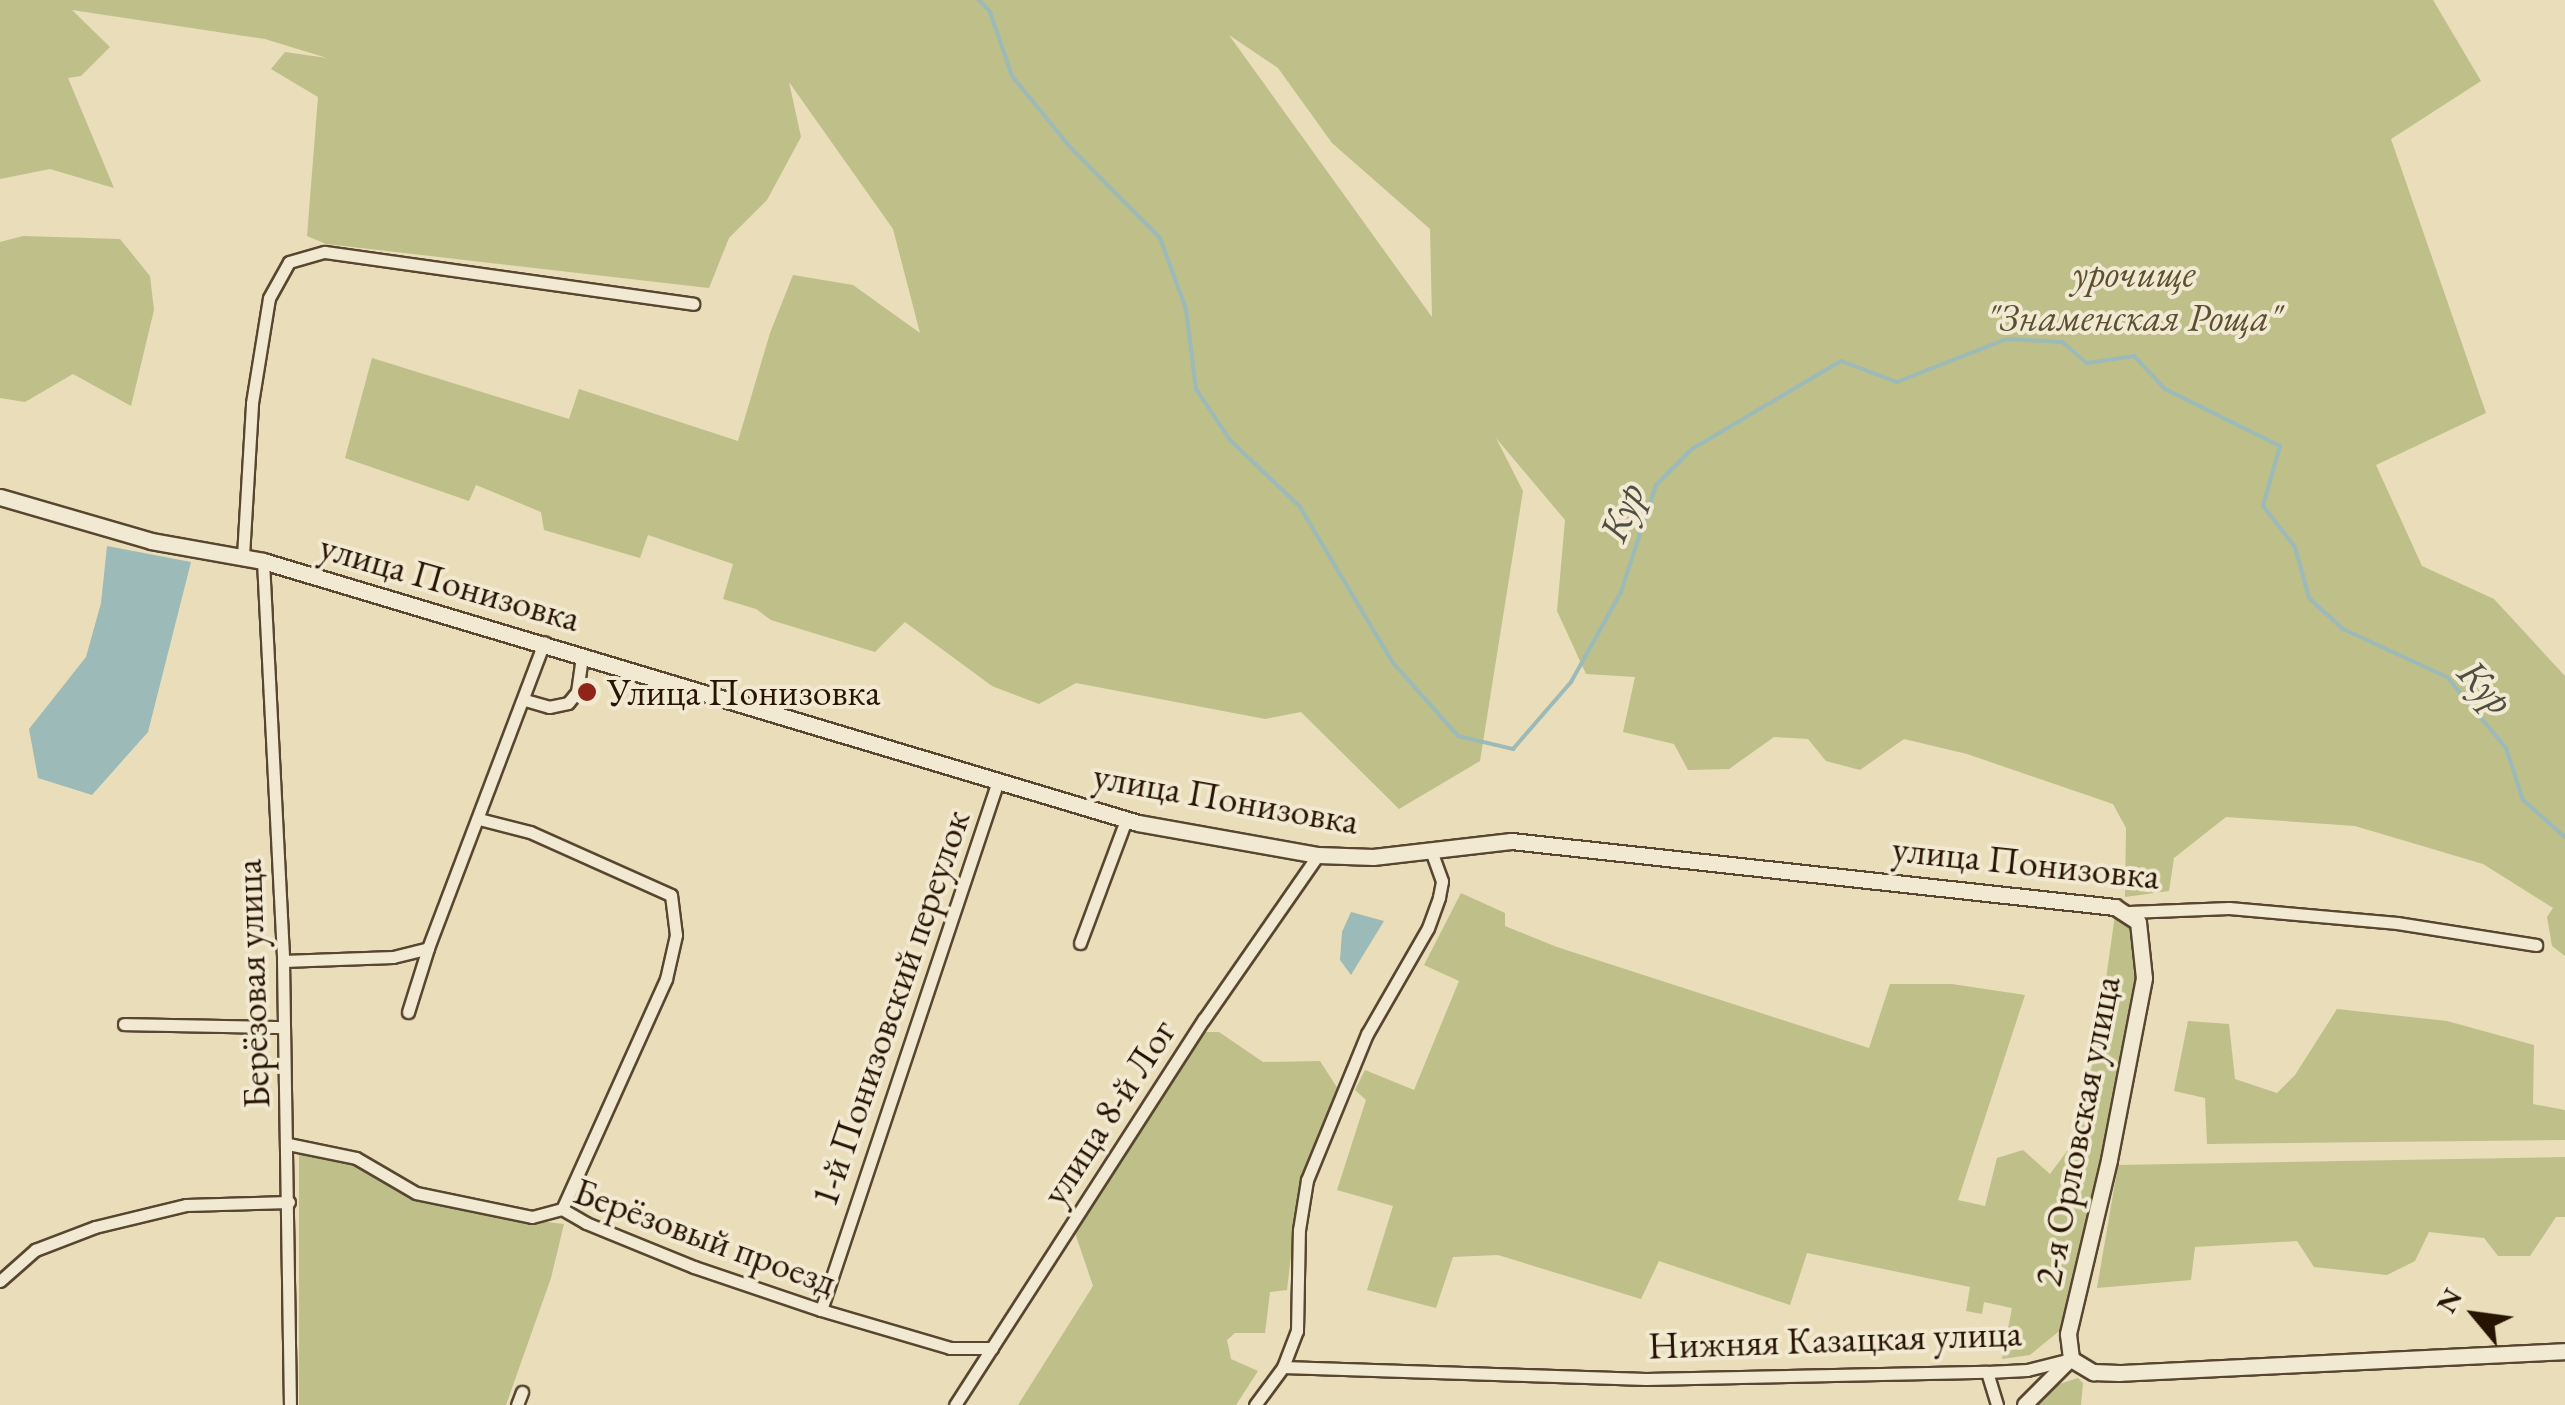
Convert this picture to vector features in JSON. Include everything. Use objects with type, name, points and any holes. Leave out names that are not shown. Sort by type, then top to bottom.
[{"type":"main road","name":"улица Понизовка","points":[[0,498],[151,541],[263,561],[544,642],[1126,820],[1318,855],[1373,857],[1511,841],[1820,872],[2129,912]]},
{"type":"main road","name":"2-я Орловская улица","points":[[2071,1359],[2068,1334],[2138,1023],[2144,978],[2142,936],[2129,912]]},
{"type":"main road","name":"Нижняя Казацкая улица","points":[[2071,1359],[2093,1372],[2119,1373],[2565,1352]]},
{"type":"street","points":[[243,556],[252,403],[269,298],[289,262],[325,252],[693,304]]},
{"type":"street","name":"Берёзовая улица","points":[[263,561],[283,961],[290,1405]]},
{"type":"street","points":[[408,1012],[428,948],[544,642]]},
{"type":"street","points":[[525,700],[549,707],[568,703],[577,692],[582,655]]},
{"type":"street","name":"1-й Понизовский переулок","points":[[821,1310],[881,1141],[998,781]]},
{"type":"street","points":[[479,819],[530,832],[671,896],[676,935],[666,980],[562,1208]]},
{"type":"street","points":[[1080,943],[1126,820]]},
{"type":"street","points":[[1255,1405],[1283,1367],[1297,1331],[1299,1230],[1307,1180],[1367,1034],[1428,928],[1442,881],[1431,850]]},
{"type":"street","name":"улица 8-й Лог","points":[[955,1405],[1204,1019],[1318,855]]},
{"type":"street","name":"улица Понизовка","points":[[2129,912],[2246,909],[2397,923],[2536,945]]},
{"type":"street","points":[[283,961],[393,957],[428,948]]},
{"type":"street","points":[[124,1024],[283,1028]]},
{"type":"street","name":"Берёзовый проезд","points":[[288,1144],[356,1158],[416,1193],[532,1216],[562,1208],[586,1224],[694,1267],[821,1310],[950,1348],[992,1348]]},
{"type":"street","points":[[0,1281],[35,1250],[95,1227],[186,1205],[289,1202]]},
{"type":"street","points":[[2024,1405],[2071,1359]]},
{"type":"street","name":"Нижняя Казацкая улица","points":[[1283,1367],[1646,1379],[1987,1372],[2027,1370],[2071,1359]]},
{"type":"street","points":[[1987,1372],[1998,1405]]},
{"type":"green space","name":"урочище \"Знаменская Роща\"","points":[[0,0],[2433,0],[2481,81],[2391,139],[2486,413],[2376,465],[2422,566],[2494,599],[2565,676],[2565,956],[2552,946],[2547,917],[2553,908],[2483,864],[2355,826],[2226,817],[2174,858],[2169,891],[2125,897],[2126,828],[2113,804],[1967,754],[1904,739],[1860,770],[1826,761],[1808,739],[1774,737],[1729,769],[1688,770],[1674,744],[1623,732],[1635,677],[1586,674],[1557,611],[1565,520],[1496,438],[1523,491],[1480,761],[1399,809],[1301,712],[1265,719],[1076,683],[1039,704],[992,686],[905,622],[875,652],[771,620],[756,609],[723,599],[733,564],[648,535],[640,558],[544,530],[541,512],[476,485],[469,501],[345,458],[372,358],[569,419],[579,389],[738,441],[770,333],[793,275],[853,285],[920,333],[893,229],[789,82],[801,137],[767,200],[729,238],[709,288],[326,244],[307,236],[318,97],[271,69],[285,52],[327,58],[265,39],[72,10],[110,47],[81,76],[68,78],[114,188],[50,169],[0,179]],"holes":[[[1229,35],[1278,68],[1332,143],[1430,229],[1432,317]]]},
{"type":"green space","points":[[23,236],[120,239],[150,276],[154,310],[131,406],[73,374],[25,402],[0,398],[0,242]]},
{"type":"green space","points":[[1461,893],[1505,913],[1505,926],[1557,947],[1869,1048],[1890,984],[1952,984],[2025,995],[1958,1200],[1985,1206],[1997,1158],[2023,1150],[2050,1174],[2073,1143],[2096,1049],[2115,915],[2129,923],[2137,982],[2103,1163],[2063,1328],[2030,1355],[2002,1359],[2012,1308],[1984,1302],[1982,1314],[1966,1311],[1970,1287],[1807,1253],[1790,1305],[1659,1261],[1641,1299],[1498,1255],[1453,1257],[1436,1308],[1367,1290],[1393,1206],[1337,1190],[1366,1100],[1355,1090],[1365,1070],[1414,1090],[1459,981],[1424,965]]},
{"type":"green space","points":[[2337,1009],[2447,1021],[2534,1045],[2533,1104],[2565,1110],[2565,1140],[2207,1144],[2205,1098],[2174,1091],[2188,1021],[2229,1024],[2235,1079],[2277,1093],[2295,1075]]},
{"type":"green space","points":[[1203,1032],[1219,1032],[1263,1062],[1320,1061],[1338,1089],[1300,1179],[1287,1290],[1270,1292],[1265,1333],[1235,1333],[1227,1340],[1231,1359],[1258,1371],[1236,1405],[1018,1405],[1093,1286],[1074,1230]]},
{"type":"green space","points":[[312,1147],[471,1213],[564,1224],[551,1278],[506,1405],[299,1405],[299,1150]]},
{"type":"green space","points":[[2565,1157],[2565,1217],[2556,1217],[2530,1256],[2498,1256],[2484,1238],[2429,1232],[2415,1261],[2387,1275],[2314,1267],[2297,1241],[2195,1247],[2191,1280],[2097,1288],[2118,1165]]},
{"type":"green space","points":[[2078,1378],[2083,1383],[2081,1405],[2033,1405],[2044,1389]]},
{"type":"water","points":[[107,546],[191,562],[148,732],[92,795],[38,778],[29,729],[86,657],[101,603]]},
{"type":"water","points":[[1351,912],[1384,921],[1351,975],[1340,960],[1342,932]]},
{"type":"waterway","name":"Кур","points":[[979,0],[990,12],[1012,76],[1069,146],[1160,238],[1186,309],[1196,389],[1230,440],[1300,507],[1393,663],[1458,736],[1513,749],[1571,682],[1621,592],[1656,485],[1692,449],[1841,361],[1897,382],[2007,339],[2062,342],[2087,363],[2134,356],[2165,389],[2280,446],[2263,506],[2295,547],[2309,598],[2343,629],[2447,677],[2506,748],[2523,800],[2565,837]]},
{"type":"place","name":"Улица Понизовка","points":[[587,692]]}]
